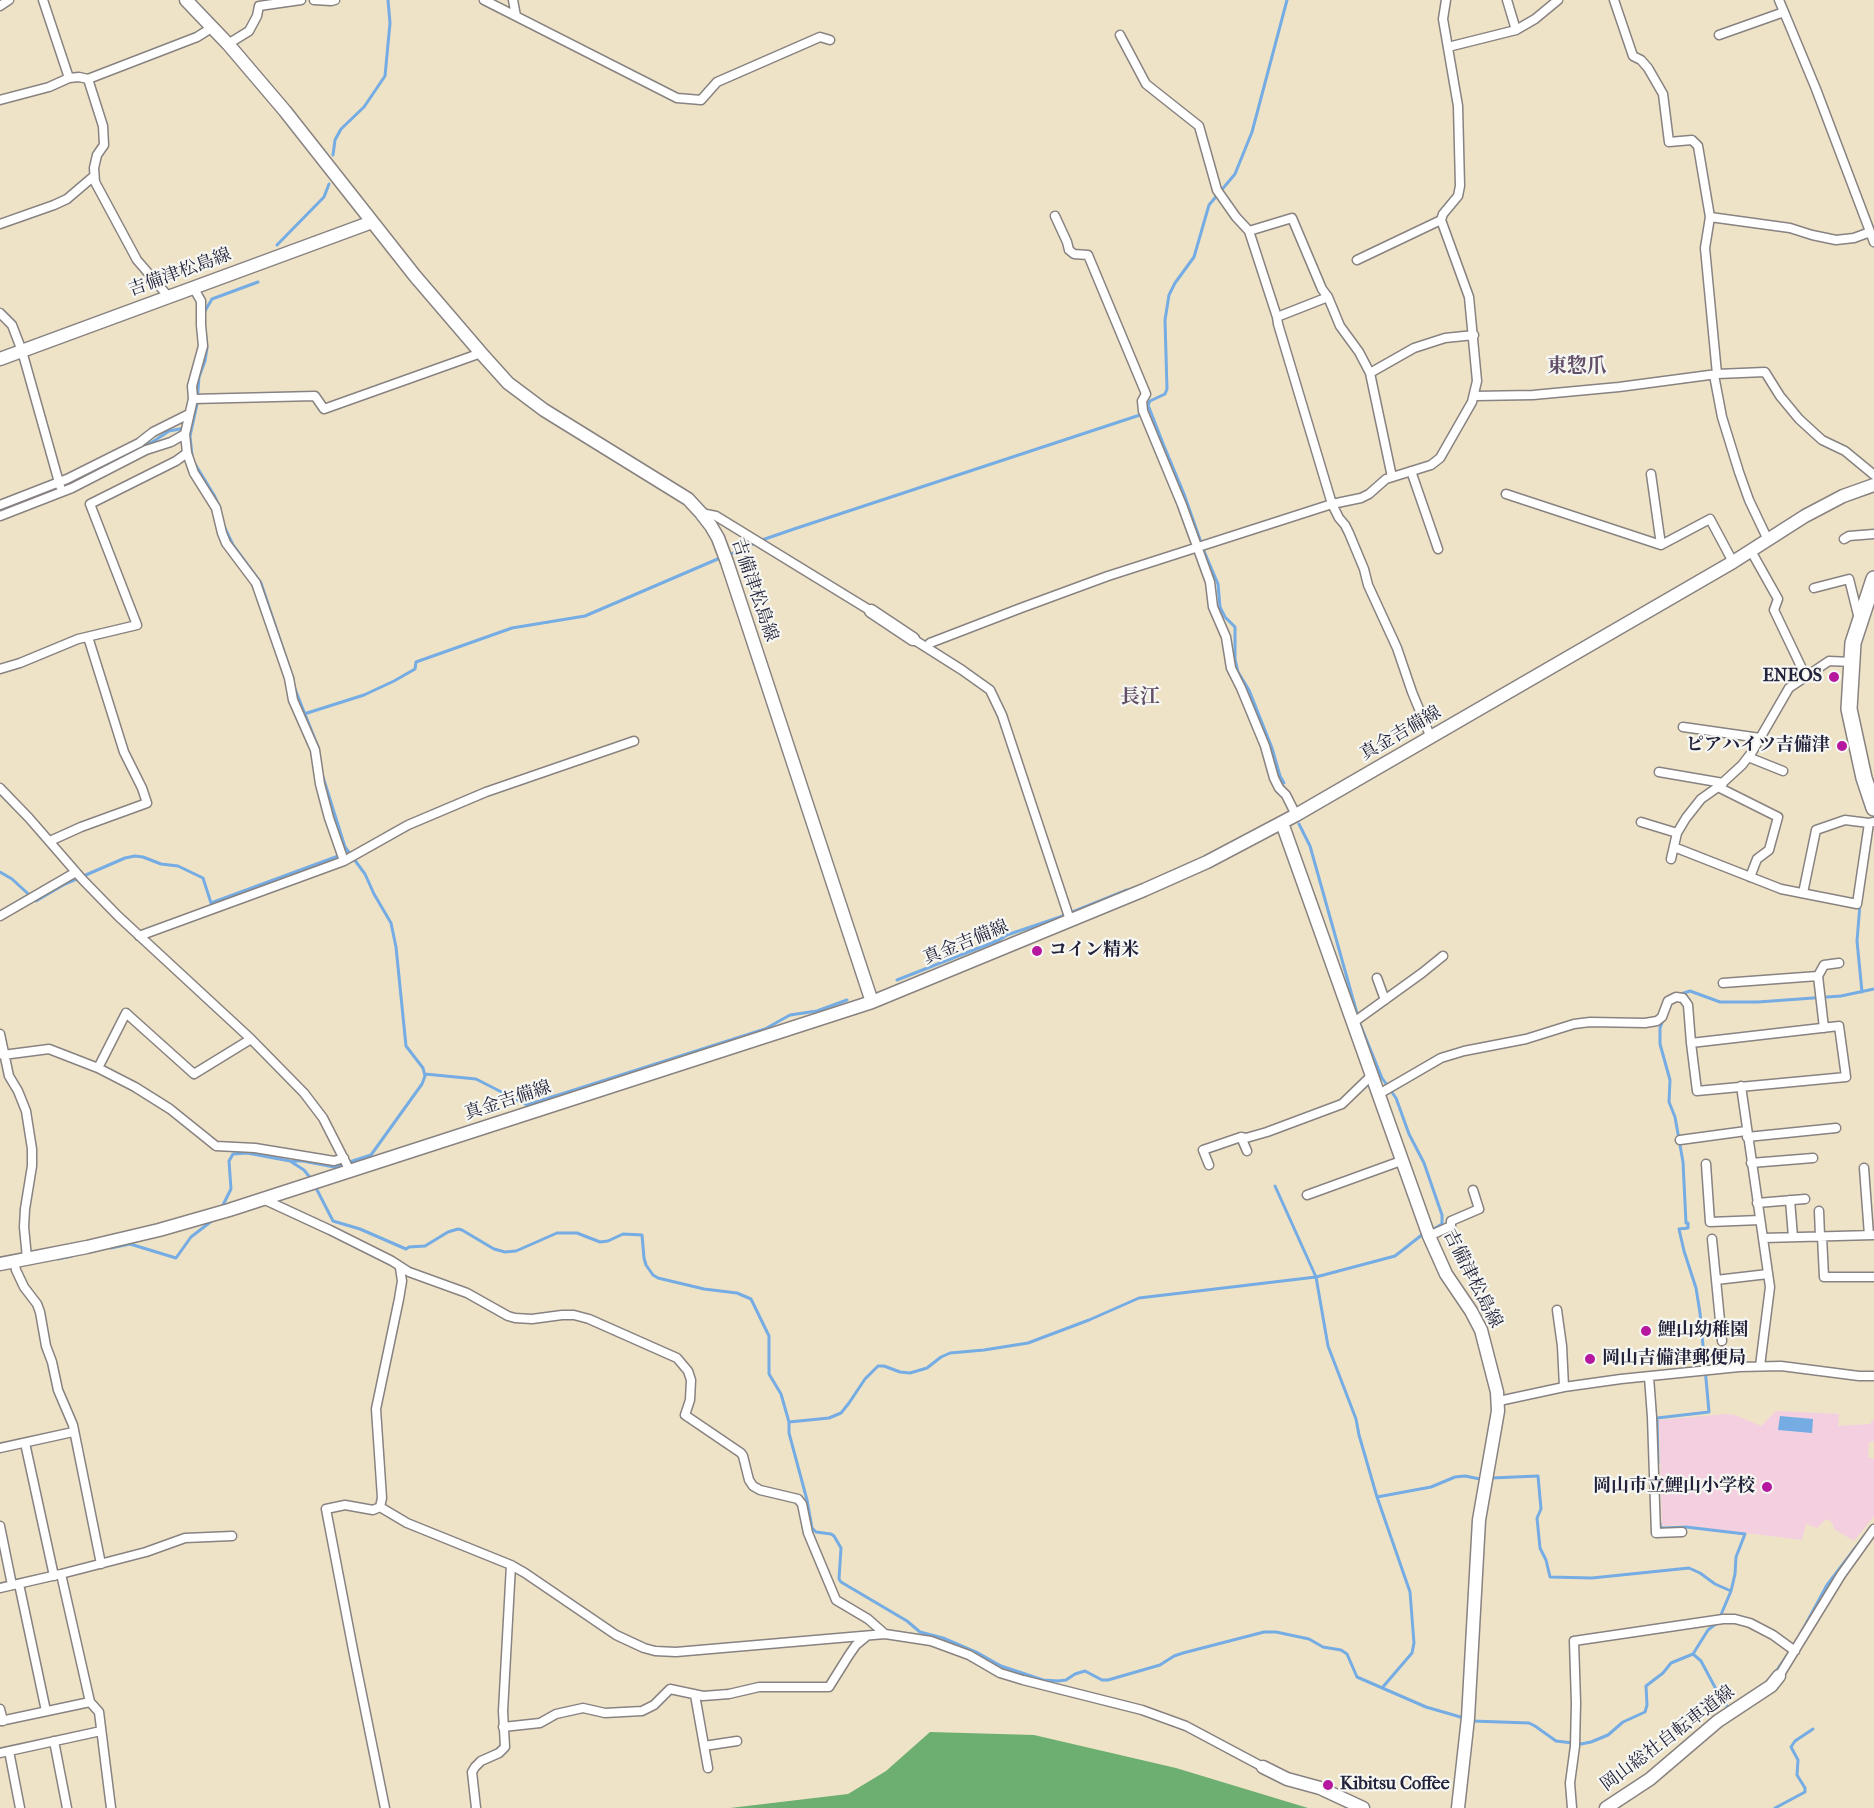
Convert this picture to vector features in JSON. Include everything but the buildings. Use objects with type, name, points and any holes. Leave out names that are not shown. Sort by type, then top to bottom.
[{"type":"highway","points":[[1872,818],[1849,709],[1853,643],[1874,579]]},
{"type":"main road","name":"吉備津松島線","points":[[186,0],[213,27],[285,111],[372,222],[508,382],[530,401],[666,484],[688,499],[701,513],[718,538],[727,562],[872,1002]]},
{"type":"main road","name":"吉備津松島線","points":[[0,359],[372,222]]},
{"type":"main road","name":"真金吉備線","points":[[0,1264],[18,1263],[87,1247],[229,1210],[315,1183],[347,1164],[872,1002],[1144,890],[1207,862],[1282,823],[1733,562],[1805,516],[1833,501],[1874,485]]},
{"type":"main road","points":[[871,612],[913,639]]},
{"type":"main road","name":"吉備津松島線","points":[[1282,823],[1429,1236],[1446,1274],[1481,1330],[1499,1401],[1479,1520],[1468,1718],[1458,1808]]},
{"type":"main road","name":"岡山総社自転車道線","points":[[1606,1808],[1650,1779],[1718,1721],[1771,1686],[1779,1676]]},
{"type":"main road","points":[[1263,1767],[1287,1779],[1320,1788],[1363,1808]]},
{"type":"street","points":[[0,6],[9,0]]},
{"type":"street","points":[[43,0],[69,78]]},
{"type":"street","points":[[228,44],[249,31],[257,16],[259,6],[301,0]]},
{"type":"street","points":[[314,0],[331,2],[336,0]]},
{"type":"street","points":[[484,0],[676,98],[701,100],[717,82],[820,37],[830,40]]},
{"type":"street","points":[[513,0],[516,16]]},
{"type":"street","points":[[927,646],[1021,608],[1196,548],[1332,504],[1360,498],[1369,494],[1386,479],[1431,465],[1440,458],[1475,396],[1477,381],[1469,297],[1441,220],[1443,214],[1458,196],[1460,186],[1458,106],[1443,20],[1446,0]]},
{"type":"street","points":[[1507,0],[1516,30]]},
{"type":"street","points":[[1448,47],[1516,30],[1558,0]]},
{"type":"street","points":[[1614,0],[1633,56],[1641,60],[1648,68],[1663,94],[1669,142],[1692,140],[1698,146],[1710,218],[1705,248],[1715,375],[1722,417],[1749,500],[1768,540]]},
{"type":"street","points":[[1779,0],[1816,89],[1874,242]]},
{"type":"street","points":[[1719,35],[1784,12]]},
{"type":"street","points":[[0,100],[49,87],[69,78],[88,79],[197,37],[213,27]]},
{"type":"street","points":[[1120,35],[1146,84],[1200,126],[1218,190],[1236,217],[1249,231],[1332,504],[1349,533],[1364,568],[1368,585],[1397,648],[1431,738]]},
{"type":"street","points":[[88,79],[103,126],[104,145],[97,155],[94,176],[99,191],[136,260],[168,296]]},
{"type":"street","points":[[0,224],[67,199],[94,176]]},
{"type":"street","points":[[1055,216],[1069,250],[1074,254],[1088,255],[1146,394],[1142,401],[1143,411],[1182,505],[1210,582],[1213,608],[1226,637],[1231,668],[1265,746],[1274,778],[1296,815]]},
{"type":"street","points":[[1249,231],[1292,218],[1340,326],[1359,352],[1370,373],[1392,477]]},
{"type":"street","points":[[1710,218],[1790,228],[1836,240],[1854,238],[1870,232]]},
{"type":"street","points":[[1357,260],[1441,220]]},
{"type":"street","points":[[194,287],[201,301],[203,346],[192,386],[196,399],[187,426],[186,453],[194,472],[216,508],[226,543],[256,583],[289,678],[293,700],[315,750],[320,784],[329,818],[346,857]]},
{"type":"street","points":[[1277,317],[1328,297]]},
{"type":"street","points":[[0,313],[12,325],[22,351],[62,493]]},
{"type":"street","points":[[1370,373],[1414,348],[1445,338],[1474,335]]},
{"type":"street","points":[[196,399],[315,396],[324,409],[481,353]]},
{"type":"street","points":[[1475,396],[1544,394],[1715,375],[1765,372],[1788,408],[1810,430],[1832,446],[1845,451],[1874,475]]},
{"type":"street","points":[[0,505],[59,482],[139,443],[153,432],[187,426]]},
{"type":"street","points":[[0,516],[62,493],[147,450],[171,441],[187,426]]},
{"type":"street","points":[[0,669],[78,639],[137,625],[90,504],[176,461],[186,453]]},
{"type":"street","points":[[1411,471],[1438,549]]},
{"type":"street","points":[[1651,474],[1661,545]]},
{"type":"street","points":[[1506,494],[1661,545],[1710,519],[1733,562]]},
{"type":"street","points":[[701,513],[716,516],[871,612]]},
{"type":"street","points":[[1844,539],[1849,536],[1874,534]]},
{"type":"street","points":[[1751,550],[1778,599],[1774,610],[1806,677]]},
{"type":"street","points":[[1814,588],[1849,579],[1860,623]]},
{"type":"street","points":[[50,841],[81,826],[147,803],[124,752],[88,638]]},
{"type":"street","points":[[913,639],[927,646],[990,690],[1002,715],[1070,920]]},
{"type":"street","points":[[1671,859],[1677,833],[1686,818],[1701,799],[1720,785],[1748,756],[1789,688],[1829,661],[1852,662]]},
{"type":"street","points":[[1683,727],[1760,738]]},
{"type":"street","points":[[139,936],[346,857],[428,816],[527,777],[634,741]]},
{"type":"street","points":[[1748,756],[1783,771]]},
{"type":"street","points":[[1659,772],[1720,785],[1779,817],[1769,850],[1757,859],[1750,877]]},
{"type":"street","points":[[0,788],[50,841],[79,876],[139,936],[251,1039],[317,1108],[347,1164]]},
{"type":"street","points":[[1679,849],[1781,888],[1803,893],[1857,904],[1872,818],[1845,820],[1816,830],[1803,893]]},
{"type":"street","points":[[1641,822],[1677,833]]},
{"type":"street","points":[[0,916],[79,876]]},
{"type":"street","points":[[1354,1022],[1443,956]]},
{"type":"street","points":[[1824,1028],[1818,976],[1824,965],[1839,963]]},
{"type":"street","points":[[1723,983],[1818,976]]},
{"type":"street","points":[[1377,978],[1385,1000]]},
{"type":"street","points":[[1379,1094],[1441,1058],[1464,1051],[1526,1039],[1574,1024],[1657,1021],[1662,1017],[1668,1001],[1676,998],[1683,998],[1688,1005],[1691,1042],[1697,1091],[1846,1077],[1839,1026],[1691,1042]]},
{"type":"street","points":[[98,1068],[126,1013],[194,1074],[251,1039]]},
{"type":"street","points":[[0,1034],[9,1076],[26,1110],[32,1149],[32,1166],[18,1263],[24,1287],[40,1312],[58,1390],[73,1425],[101,1564]]},
{"type":"street","points":[[3,1055],[49,1049],[98,1068],[170,1109],[216,1146],[255,1148],[347,1164]]},
{"type":"street","points":[[1209,1165],[1203,1150],[1241,1137],[1246,1138],[1267,1132],[1342,1104],[1372,1074]]},
{"type":"street","points":[[1741,1086],[1770,1287],[1760,1366]]},
{"type":"street","points":[[1680,1140],[1836,1128]]},
{"type":"street","points":[[1241,1137],[1247,1151]]},
{"type":"street","points":[[1751,1163],[1813,1158]]},
{"type":"street","points":[[1306,1195],[1401,1161]]},
{"type":"street","points":[[1706,1164],[1710,1222],[1760,1220]]},
{"type":"street","points":[[1763,1238],[1871,1235],[1864,1168]]},
{"type":"street","points":[[1429,1236],[1451,1226],[1451,1221],[1479,1209],[1473,1190]]},
{"type":"street","points":[[263,1199],[339,1234],[392,1261],[400,1268],[467,1293],[515,1318],[532,1319],[574,1315],[589,1319],[677,1358],[688,1371],[691,1380],[690,1400],[685,1415],[741,1453],[753,1486],[798,1499],[802,1504],[808,1533],[836,1600],[868,1619],[885,1634]]},
{"type":"street","points":[[1757,1203],[1805,1199]]},
{"type":"street","points":[[1790,1200],[1793,1237]]},
{"type":"street","points":[[1819,1211],[1824,1277],[1874,1276]]},
{"type":"street","points":[[1712,1239],[1722,1341]]},
{"type":"street","points":[[380,1507],[382,1498],[377,1402],[399,1299],[402,1281],[400,1268]]},
{"type":"street","points":[[1716,1280],[1768,1274]]},
{"type":"street","points":[[1557,1310],[1564,1387]]},
{"type":"street","points":[[1499,1401],[1564,1387],[1698,1370],[1781,1366],[1874,1376]]},
{"type":"street","points":[[1649,1377],[1656,1533],[1682,1532]]},
{"type":"street","points":[[0,1448],[74,1432]]},
{"type":"street","points":[[25,1443],[90,1702],[99,1712],[111,1808]]},
{"type":"street","points":[[380,1507],[373,1510],[345,1505],[326,1509],[385,1808]]},
{"type":"street","points":[[380,1507],[407,1523],[511,1565],[616,1635],[644,1648],[676,1653],[885,1634],[931,1641],[969,1655],[999,1673],[1142,1710],[1200,1732],[1263,1767]]},
{"type":"street","points":[[0,1526],[46,1712]]},
{"type":"street","points":[[1779,1676],[1841,1575],[1874,1529]]},
{"type":"street","points":[[0,1588],[146,1552],[185,1538],[232,1536]]},
{"type":"street","points":[[476,1808],[472,1772],[474,1767],[505,1747],[503,1727],[511,1565]]},
{"type":"street","points":[[1572,1808],[1570,1783],[1575,1746],[1576,1703],[1574,1641],[1723,1619],[1750,1623],[1773,1635],[1795,1651]]},
{"type":"street","points":[[503,1727],[540,1723],[556,1714],[583,1708],[606,1713],[642,1711],[654,1705],[670,1689],[696,1695],[729,1694],[759,1687],[829,1687],[856,1645],[867,1636]]},
{"type":"street","points":[[696,1695],[708,1768]]},
{"type":"street","points":[[0,1708],[1,1721],[90,1702]]},
{"type":"street","points":[[20,1808],[4,1752],[101,1731]]},
{"type":"street","points":[[54,1741],[67,1808]]},
{"type":"street","points":[[704,1746],[737,1742]]},
{"type":"shaded area","name":"岡山市立鯉山小学校","points":[[1776,1411],[1839,1414],[1838,1426],[1870,1424],[1874,1419],[1874,1441],[1869,1442],[1868,1457],[1874,1459],[1874,1516],[1854,1541],[1834,1529],[1832,1522],[1826,1519],[1817,1528],[1806,1524],[1802,1540],[1681,1525],[1662,1526],[1659,1420],[1726,1414],[1735,1415],[1761,1426]]},
{"type":"green space","points":[[930,1732],[1034,1735],[1176,1768],[1308,1808],[730,1808],[848,1794],[886,1771]]},
{"type":"water","points":[[1780,1416],[1813,1419],[1812,1433],[1778,1430]]},
{"type":"waterway","points":[[333,155],[335,140],[341,129],[364,107],[385,76],[390,23],[388,0]]},
{"type":"waterway","points":[[1284,783],[1249,690],[1238,672],[1235,659],[1235,627],[1225,617],[1220,607],[1218,584],[1148,405],[1150,401],[1165,394],[1167,389],[1165,320],[1169,295],[1194,257],[1209,205],[1235,174],[1252,132],[1287,0]]},
{"type":"waterway","points":[[277,245],[324,197],[329,184]]},
{"type":"waterway","points":[[205,311],[212,299],[258,282]]},
{"type":"waterway","points":[[192,455],[190,436],[197,404],[199,377],[207,348],[205,329]]},
{"type":"waterway","points":[[731,554],[794,529],[1143,414]]},
{"type":"waterway","points":[[0,510],[69,484],[154,441],[169,431],[185,428]]},
{"type":"waterway","points":[[195,464],[220,508]]},
{"type":"waterway","points":[[224,526],[233,545],[261,583],[293,679]]},
{"type":"waterway","points":[[304,714],[364,695],[415,669],[416,662],[512,628],[585,616],[720,558]]},
{"type":"waterway","points":[[295,689],[318,747]]},
{"type":"waterway","points":[[293,1161],[334,1167],[371,1155],[422,1084],[425,1076],[423,1068],[406,1046],[396,947],[391,923],[365,874],[345,847],[323,777]]},
{"type":"waterway","points":[[1299,824],[1310,846],[1360,1024],[1382,1078],[1396,1098],[1409,1134],[1424,1163],[1442,1215],[1442,1224],[1432,1230]]},
{"type":"waterway","points":[[0,872],[12,879],[36,901],[65,884],[125,858],[143,857],[161,864],[178,866],[203,878],[211,903],[341,855]]},
{"type":"waterway","points":[[897,980],[1007,935],[1127,890]]},
{"type":"waterway","points":[[1860,904],[1857,941],[1862,992]]},
{"type":"waterway","points":[[1681,994],[1690,991],[1720,1002],[1758,1002],[1841,996],[1874,989]]},
{"type":"waterway","points":[[425,1074],[476,1079],[527,1105],[765,1029],[790,1015],[817,1011],[847,1000]]},
{"type":"waterway","points":[[1658,1463],[1657,1418],[1709,1412],[1696,1288],[1679,1229],[1688,1228],[1688,1223],[1686,1223],[1683,1162],[1675,1117],[1669,1102],[1670,1080],[1660,1044],[1660,1028],[1663,1020]]},
{"type":"waterway","points":[[222,1207],[231,1189],[229,1161],[233,1154],[247,1153],[290,1161],[304,1170],[312,1180]]},
{"type":"waterway","points":[[315,1186],[333,1221],[360,1229],[406,1249],[425,1246],[448,1232],[458,1229],[494,1249],[505,1252],[516,1251],[557,1233],[577,1233],[600,1242],[623,1234],[642,1235],[646,1265],[658,1278],[704,1289],[737,1293],[751,1299],[769,1336],[769,1374],[781,1394],[789,1422],[829,1418],[841,1413],[865,1379],[878,1366],[910,1373],[927,1368],[950,1353],[1028,1343],[1139,1298],[1316,1277],[1395,1256],[1423,1234]]},
{"type":"waterway","points":[[1275,1186],[1316,1277],[1328,1346],[1356,1419],[1377,1497],[1410,1592],[1414,1643],[1412,1653],[1382,1688]]},
{"type":"waterway","points":[[111,1248],[130,1244],[176,1258],[191,1237],[213,1220]]},
{"type":"waterway","points":[[58,1259],[72,1256]]},
{"type":"waterway","points":[[789,1422],[789,1433],[812,1528],[816,1532],[834,1536],[841,1548],[839,1579],[907,1621],[920,1632],[943,1638],[1001,1666],[1043,1680],[1058,1681],[1066,1680],[1085,1671],[1102,1680],[1108,1680],[1160,1665],[1183,1653],[1264,1632],[1276,1632],[1309,1639],[1323,1647],[1341,1650],[1347,1654],[1357,1677],[1426,1707],[1464,1718]]},
{"type":"waterway","points":[[1491,1478],[1538,1476],[1541,1509],[1537,1518],[1540,1548],[1550,1577],[1592,1578],[1689,1568],[1731,1591],[1720,1617]]},
{"type":"waterway","points":[[1377,1497],[1431,1487],[1455,1477],[1480,1479]]},
{"type":"waterway","points":[[1660,1523],[1660,1527],[1663,1528],[1686,1527],[1745,1534],[1736,1557],[1731,1591]]},
{"type":"waterway","points":[[1801,1633],[1827,1585],[1866,1534]]},
{"type":"waterway","points":[[1693,1654],[1708,1630],[1717,1623]]},
{"type":"waterway","points":[[1472,1721],[1529,1723],[1556,1741],[1581,1744],[1591,1742],[1608,1735],[1623,1722],[1645,1712],[1646,1686],[1663,1673],[1671,1663],[1693,1654],[1701,1661],[1717,1691],[1729,1707]]},
{"type":"waterway","points":[[1775,1673],[1788,1654]]},
{"type":"waterway","points":[[1775,1808],[1805,1792],[1797,1775],[1798,1760],[1791,1747],[1795,1741],[1813,1729]]},
{"type":"place","name":"ENEOS","points":[[1834,677]]},
{"type":"place","name":"ピアハイツ吉備津","points":[[1842,746]]},
{"type":"place","name":"コイン精米","points":[[1037,951]]},
{"type":"place","name":"鯉山幼稚園","points":[[1646,1331]]},
{"type":"place","name":"岡山吉備津郵便局","points":[[1590,1359]]},
{"type":"place","name":"岡山市立鯉山小学校","points":[[1767,1487]]},
{"type":"place","name":"Kibitsu Coffee","points":[[1328,1785]]},
{"type":"district","name":"東惣爪","points":[[1577,367]]},
{"type":"district","name":"長江","points":[[1140,698]]}]
